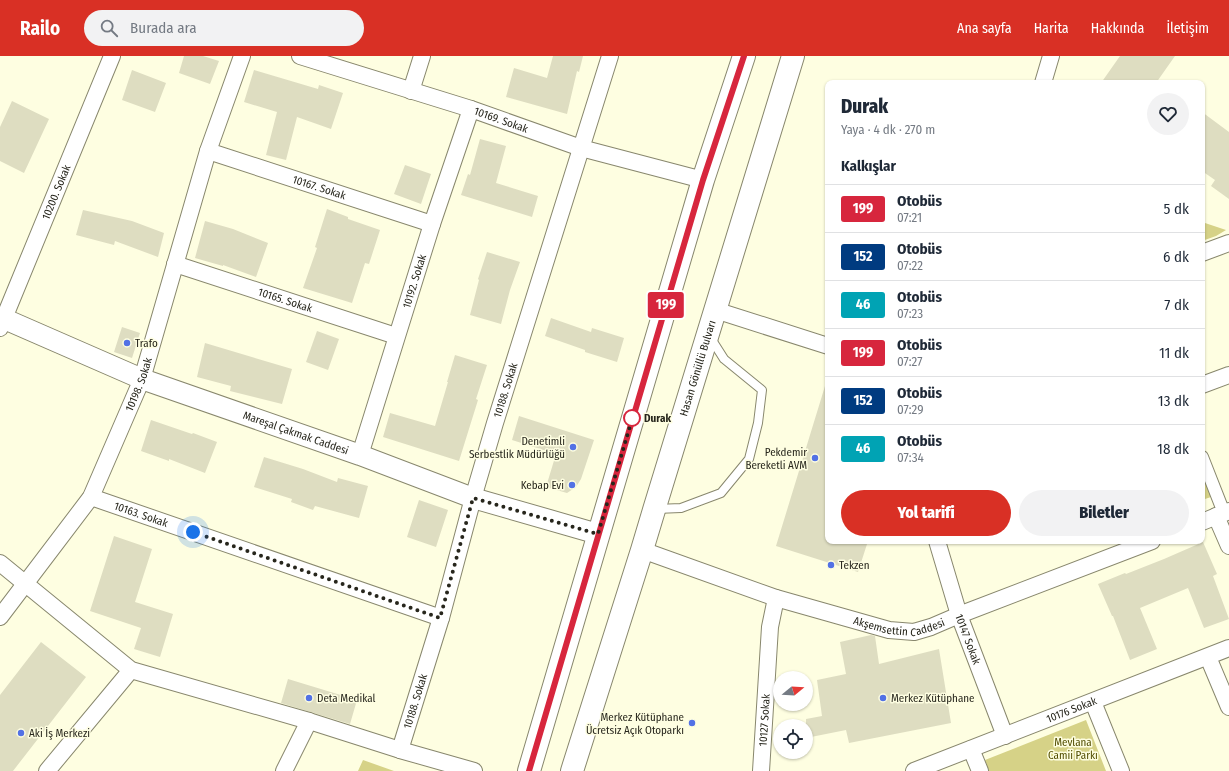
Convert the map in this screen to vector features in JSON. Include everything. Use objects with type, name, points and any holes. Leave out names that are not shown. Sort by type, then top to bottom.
[{"type":"main road","points":[[529,771],[703,180],[744,56]]},
{"type":"main road","name":"Hasan Gönüllü Bulvarı","points":[[572,771],[642,550],[794,56]]},
{"type":"street","name":"10200. Sokak","points":[[1,321],[112,56]]},
{"type":"street","name":"10198. Sokak","points":[[0,617],[91,497],[142,379],[208,151],[242,56]]},
{"type":"street","name":"10169. Sokak","points":[[300,56],[471,109],[581,148],[703,180]]},
{"type":"street","points":[[411,91],[422,56]]},
{"type":"street","name":"10188. Sokak","points":[[400,750],[440,618],[473,498],[610,56]]},
{"type":"street","points":[[1043,80],[1051,56]]},
{"type":"street","name":"10192. Sokak","points":[[360,455],[396,336],[471,109]]},
{"type":"street","name":"10167. Sokak","points":[[208,151],[432,224]]},
{"type":"street","points":[[1205,252],[1229,243]]},
{"type":"street","name":"10165. Sokak","points":[[175,264],[396,336]]},
{"type":"street","points":[[715,310],[825,345]]},
{"type":"street","name":"Mareşal Çakmak Caddesi","points":[[1,321],[142,379],[360,455],[473,498],[598,534]]},
{"type":"street","points":[[1205,384],[1229,375]]},
{"type":"street","points":[[1205,468],[1218,515],[1229,546]]},
{"type":"street","name":"10163. Sokak","points":[[91,497],[440,618]]},
{"type":"street","name":"10147 Sokak","points":[[938,544],[959,615],[1005,736]]},
{"type":"street","name":"Akşemsettin Caddesi","points":[[642,550],[776,598],[890,630],[914,632],[932,627],[959,615],[1144,544]]},
{"type":"street","points":[[0,563],[131,670],[309,721],[400,750],[474,771]]},
{"type":"street","name":"10127 Sokak","points":[[761,771],[770,627],[776,598]]},
{"type":"street","name":"10176 Sokak","points":[[914,771],[1229,648]]},
{"type":"street","points":[[1208,656],[1229,707]]},
{"type":"street","points":[[47,771],[131,670]]},
{"type":"street","points":[[1093,702],[1121,771]]},
{"type":"street","points":[[284,771],[309,721]]},
{"type":"street","points":[[971,749],[980,771]]},
{"type":"lane","points":[[654,510],[681,508],[721,493],[749,459],[758,423],[762,390],[724,358],[708,334]]},
{"type":"green space","points":[[1205,223],[1226,230],[1205,240]]},
{"type":"green space","points":[[1205,474],[1214,496],[1205,499]]},
{"type":"green space","name":"Mevlana Camii Parkı","points":[[1086,720],[1106,771],[989,771],[985,760]]},
{"type":"green space","points":[[363,760],[394,771],[358,771]]},
{"type":"building","points":[[184,56],[203,56],[219,61],[210,84],[179,73]]},
{"type":"building","points":[[553,56],[583,56],[579,72],[577,71],[567,114],[506,97],[514,68],[547,78]]},
{"type":"building","points":[[1120,56],[1175,56],[1158,80],[1103,80]]},
{"type":"building","points":[[132,70],[166,83],[155,112],[122,100]]},
{"type":"building","points":[[254,70],[318,89],[319,85],[343,93],[331,129],[297,117],[286,160],[266,155],[277,112],[244,102]]},
{"type":"building","points":[[12,101],[49,119],[24,173],[0,161],[0,127]]},
{"type":"building","points":[[1205,114],[1229,132],[1229,199],[1211,186],[1215,180],[1205,173]]},
{"type":"building","points":[[480,139],[506,146],[496,183],[538,196],[532,217],[461,195],[468,174],[470,175]]},
{"type":"building","points":[[405,165],[431,174],[421,204],[394,194]]},
{"type":"building","points":[[327,209],[348,217],[348,219],[380,230],[369,264],[365,263],[352,303],[303,288],[317,248],[315,247]]},
{"type":"building","points":[[83,210],[132,221],[164,233],[158,257],[115,241],[114,245],[76,235]]},
{"type":"building","points":[[205,221],[233,229],[268,243],[256,277],[223,265],[195,258]]},
{"type":"building","points":[[487,252],[520,262],[510,290],[501,324],[470,315],[478,279]]},
{"type":"building","points":[[551,318],[591,332],[592,328],[624,338],[617,362],[585,352],[585,350],[545,336]]},
{"type":"building","name":"Trafo","points":[[122,327],[140,333],[132,358],[114,352]]},
{"type":"building","points":[[317,331],[339,339],[328,370],[306,362]]},
{"type":"building","points":[[205,343],[292,369],[282,404],[230,391],[231,386],[197,377]]},
{"type":"building","points":[[455,355],[487,365],[459,461],[383,437],[390,413],[435,426]]},
{"type":"building","name":"Pekdemir Bereketli AVM","points":[[825,386],[825,544],[867,544],[858,572],[776,546]]},
{"type":"building","points":[[519,416],[594,440],[581,479],[576,487],[567,493],[546,487],[556,454],[512,440]]},
{"type":"building","points":[[151,420],[217,442],[205,473],[169,459],[169,461],[141,451]]},
{"type":"building","points":[[264,457],[303,469],[337,482],[338,478],[368,486],[359,518],[315,506],[313,510],[291,502],[292,499],[254,487]]},
{"type":"building","points":[[419,500],[448,510],[436,547],[407,537]]},
{"type":"building","points":[[114,536],[152,549],[135,602],[173,614],[160,657],[134,649],[141,628],[90,611]]},
{"type":"building","points":[[1198,544],[1204,544],[1217,574],[1213,576],[1229,619],[1204,628],[1188,588],[1140,608],[1157,649],[1130,660],[1113,616],[1098,584],[1164,559]]},
{"type":"building","name":"Merkez Kütüphane","points":[[871,635],[875,636],[879,664],[939,649],[951,723],[849,743],[846,730],[813,737],[813,719],[806,719],[822,716],[817,680],[846,674],[840,642]]},
{"type":"building","name":"Aki İş Merkezi","points":[[41,642],[86,677],[13,771],[0,771],[0,695]]},
{"type":"building","points":[[288,679],[357,700],[350,724],[281,703]]},
{"type":"bus line","name":"199","points":[[529,771],[703,180],[744,56]]},
{"type":"place","name":"Trafo","points":[[127,343]]},
{"type":"place","name":"Durak","points":[[632,418]]},
{"type":"place","name":"Denetimli Serbestlik Müdürlüğü","points":[[573,447]]},
{"type":"place","name":"Pekdemir Bereketli AVM","points":[[815,458]]},
{"type":"place","name":"Kebap Evi","points":[[572,485]]},
{"type":"place","name":"Tekzen","points":[[831,565]]},
{"type":"place","name":"Deta Medikal","points":[[309,698]]},
{"type":"place","name":"Merkez Kütüphane","points":[[883,698]]},
{"type":"place","name":"Merkez Kütüphane Ücretsiz Açık Otoparkı","points":[[692,723]]},
{"type":"place","name":"Aki İş Merkezi","points":[[21,733]]},
{"type":"route","points":[[193,532],[440,618],[473,498],[598,534],[633,416],[632,418]]}]
